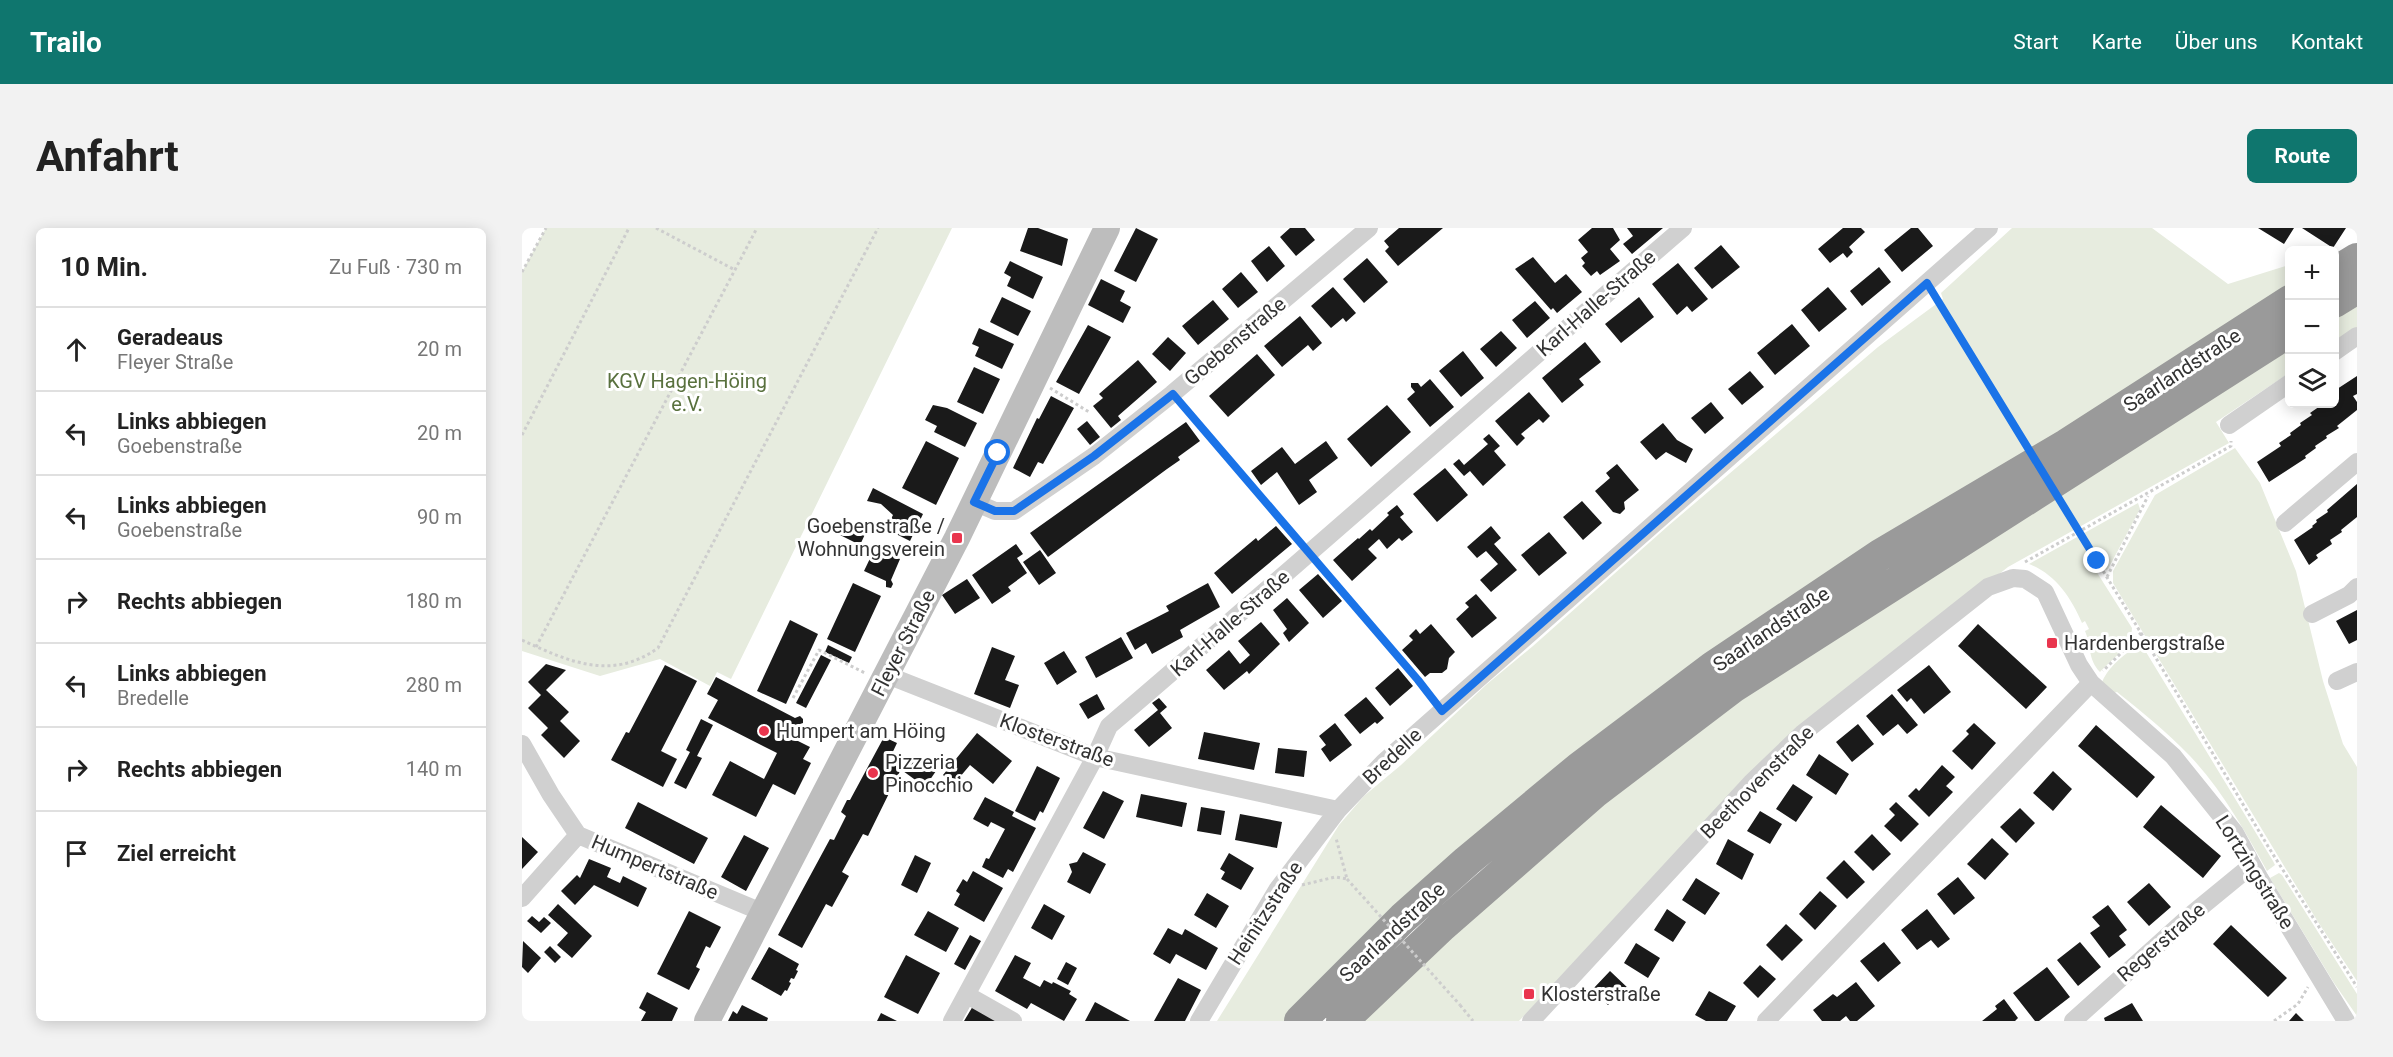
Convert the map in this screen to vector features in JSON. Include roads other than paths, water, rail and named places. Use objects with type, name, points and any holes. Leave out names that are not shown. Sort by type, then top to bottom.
[{"type":"highway","points":[[2339,270],[2357,259]]},
{"type":"highway","points":[[2337,300],[2357,288]]},
{"type":"highway","name":"Saarlandstraße","points":[[1300,1021],[1404,918],[1467,861],[1579,768],[1713,667],[1881,555],[2066,445],[2285,304]]},
{"type":"highway","name":"Saarlandstraße","points":[[1342,1021],[1442,926],[1595,792],[1733,687],[2285,334]]},
{"type":"street","name":"Fleyer Straße","points":[[707,1021],[974,502],[1107,228]]},
{"type":"street","name":"Goebenstraße","points":[[974,502],[995,511],[1014,511],[1094,456],[1173,394],[1369,228]]},
{"type":"street","name":"Karl-Halle-Straße","points":[[952,1021],[1095,757],[1109,726],[1311,554],[1448,431],[1683,228]]},
{"type":"street","name":"Bredelle","points":[[1334,814],[1384,762],[1989,228]]},
{"type":"street","points":[[2339,349],[2357,336]]},
{"type":"street","points":[[2229,425],[2285,386]]},
{"type":"street","points":[[2285,523],[2357,462]]},
{"type":"street","name":"Lortzingstraße","points":[[2013,578],[2025,579],[2045,592],[2079,665],[2091,683],[2173,756],[2235,833],[2346,1021]]},
{"type":"street","name":"Beethovenstraße","points":[[1531,1021],[1751,783],[1803,733],[1988,587],[2013,578]]},
{"type":"street","points":[[2312,614],[2349,595],[2357,587]]},
{"type":"street","points":[[2337,681],[2357,672]]},
{"type":"street","name":"Klosterstraße","points":[[885,678],[1095,757],[1334,814]]},
{"type":"street","points":[[1766,1021],[2091,683]]},
{"type":"street","name":"Humpertstraße","points":[[522,744],[551,795],[578,835],[764,913]]},
{"type":"street","name":"Heinitzstraße","points":[[1199,1021],[1277,890],[1334,814]]},
{"type":"street","points":[[522,898],[578,835]]},
{"type":"street","name":"Regerstraße","points":[[2073,1021],[2191,915],[2252,865]]},
{"type":"street","points":[[967,995],[1013,1021]]},
{"type":"place","name":"Goebenstraße / Wohnungsverein","points":[[957,538]]},
{"type":"place","name":"Hardenbergstraße","points":[[2052,643]]},
{"type":"place","name":"Humpert am Höing","points":[[764,731]]},
{"type":"place","name":"Pizzeria Pinocchio","points":[[873,773]]},
{"type":"place","name":"Klosterstraße","points":[[1529,994]]},
{"type":"park label","name":"KGV Hagen-Höing e.V.","points":[[687,392]]}]
